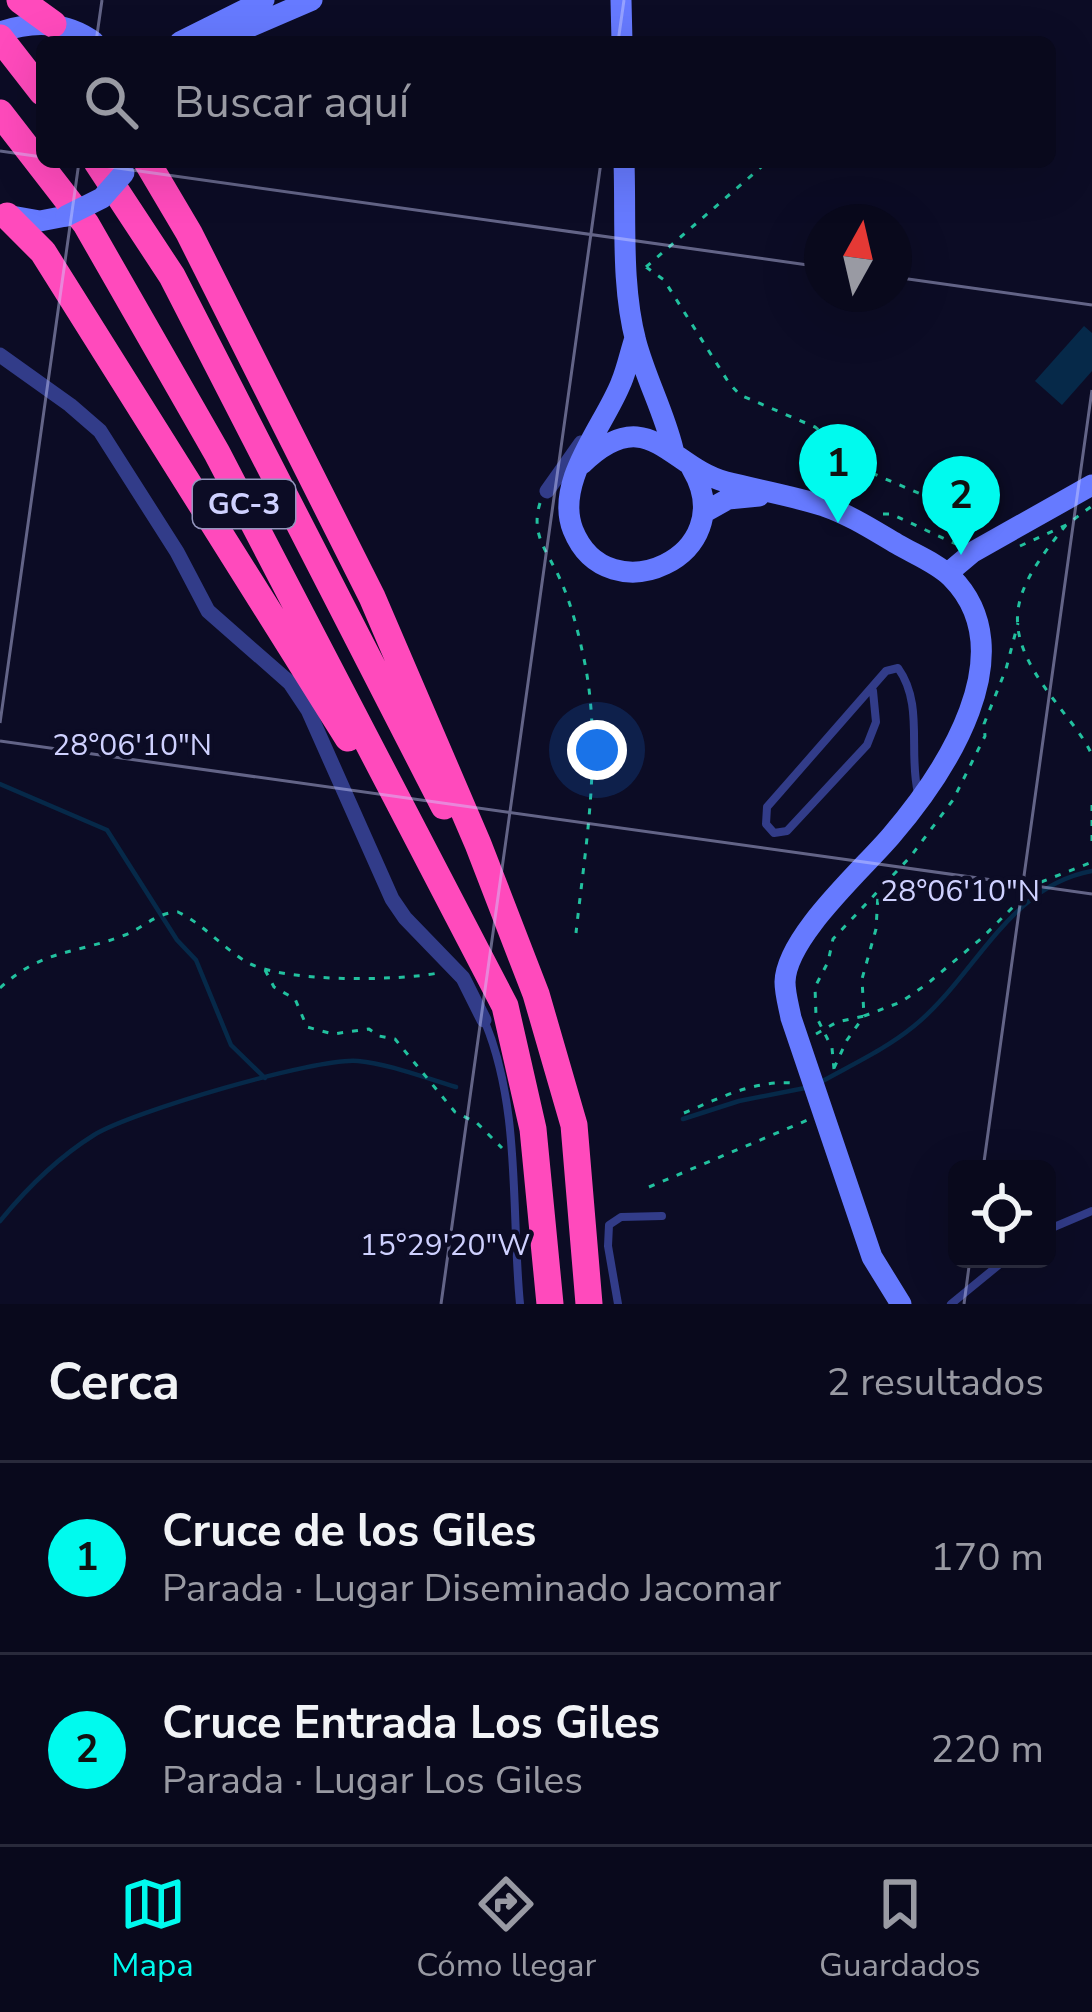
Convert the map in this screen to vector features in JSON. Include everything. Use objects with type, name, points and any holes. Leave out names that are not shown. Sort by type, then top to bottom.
[{"type":"highway","points":[[36,79],[10,24],[52,24]]},
{"type":"highway","name":"GC-3","points":[[0,112],[36,159]]},
{"type":"highway","name":"GC-3","points":[[43,168],[86,224],[194,411],[505,1006],[533,1129],[550,1304]]},
{"type":"highway","name":"GC-3","points":[[101,168],[172,276],[518,949],[574,1125],[589,1304]]},
{"type":"highway","points":[[135,168],[190,233],[372,597],[518,949]]},
{"type":"highway","points":[[4,214],[43,252],[78,305],[458,915]]},
{"type":"main road","points":[[192,36],[264,0]]},
{"type":"main road","points":[[228,36],[312,0]]},
{"type":"main road","points":[[621,0],[622,36]]},
{"type":"main road","points":[[52,24],[80,36]]},
{"type":"main road","points":[[4,214],[40,221],[66,216],[102,198],[131,168]]},
{"type":"main road","points":[[624,168],[627,290],[634,338],[681,456],[699,480],[703,513],[690,545],[674,561],[652,571],[629,572],[607,566],[588,553],[576,537],[568,501],[614,397],[634,338]]},
{"type":"main road","points":[[577,472],[596,450],[635,438],[655,440],[709,477],[822,506],[859,521],[948,573],[974,608],[984,645],[979,679],[945,761],[920,800],[799,944],[785,982],[799,1041],[872,1257],[901,1304]]},
{"type":"main road","points":[[948,573],[973,552],[1092,485]]},
{"type":"main road","points":[[703,513],[728,499],[750,495],[788,498]]},
{"type":"street","points":[[0,355],[100,431],[177,552],[208,611],[290,683],[308,710],[392,898],[463,979],[484,1020]]},
{"type":"street","points":[[577,472],[547,491],[614,397]]},
{"type":"lane","points":[[873,691],[876,722],[867,746],[787,831],[773,833],[766,824],[767,807],[886,671],[898,668],[909,682],[915,726],[913,772],[920,800]]},
{"type":"lane","points":[[484,1020],[500,1057],[511,1132],[520,1304]]},
{"type":"lane","points":[[1056,1226],[1092,1210]]},
{"type":"lane","points":[[618,1304],[609,1225],[621,1217],[662,1216]]},
{"type":"lane","points":[[951,1304],[995,1268]]},
{"type":"path","points":[[760,168],[646,267],[664,280],[740,395],[815,427],[874,474],[958,510],[967,524],[959,545],[891,514],[872,514],[859,521]]},
{"type":"path","points":[[536,518],[539,542],[561,581],[582,647],[594,715],[576,934]]},
{"type":"path","points":[[1066,525],[1033,566],[1017,598],[1018,623],[1028,667],[1092,754]]},
{"type":"path","points":[[878,892],[876,929],[862,979],[864,1016],[834,1069],[832,1048],[816,1016],[815,987],[833,939],[911,856],[953,800],[979,752],[1018,623]]},
{"type":"path","points":[[1092,805],[1092,843]]},
{"type":"path","points":[[799,1041],[838,1022],[901,1002],[983,938],[1036,884],[1092,862]]},
{"type":"path","points":[[0,988],[24,967],[52,953],[127,934],[159,913],[178,912],[246,962],[265,970],[334,978],[434,974],[450,967]]},
{"type":"path","points":[[265,970],[274,987],[295,999],[307,1027],[334,1034],[369,1029],[395,1039],[454,1112],[477,1123],[502,1147],[504,1173],[511,1174]]},
{"type":"path","points":[[684,1113],[734,1091],[774,1082],[802,1084]]},
{"type":"path","points":[[649,1187],[822,1113]]},
{"type":"water","points":[[1084,326],[1092,333],[1092,371],[1062,405],[1035,381]]},
{"type":"waterway","points":[[0,784],[107,830],[177,940],[196,960],[231,1045],[265,1078]]},
{"type":"waterway","points":[[819,1083],[914,1026],[1037,895],[1092,871]]},
{"type":"waterway","points":[[0,1221],[43,1174],[94,1135],[225,1088],[305,1068],[358,1061],[456,1087]]},
{"type":"waterway","points":[[683,1119],[739,1101],[805,1088]]},
{"type":"place","name":"Cruce de los Giles","points":[[838,523]]},
{"type":"place","name":"Cruce Entrada Los Giles","points":[[961,555]]}]
